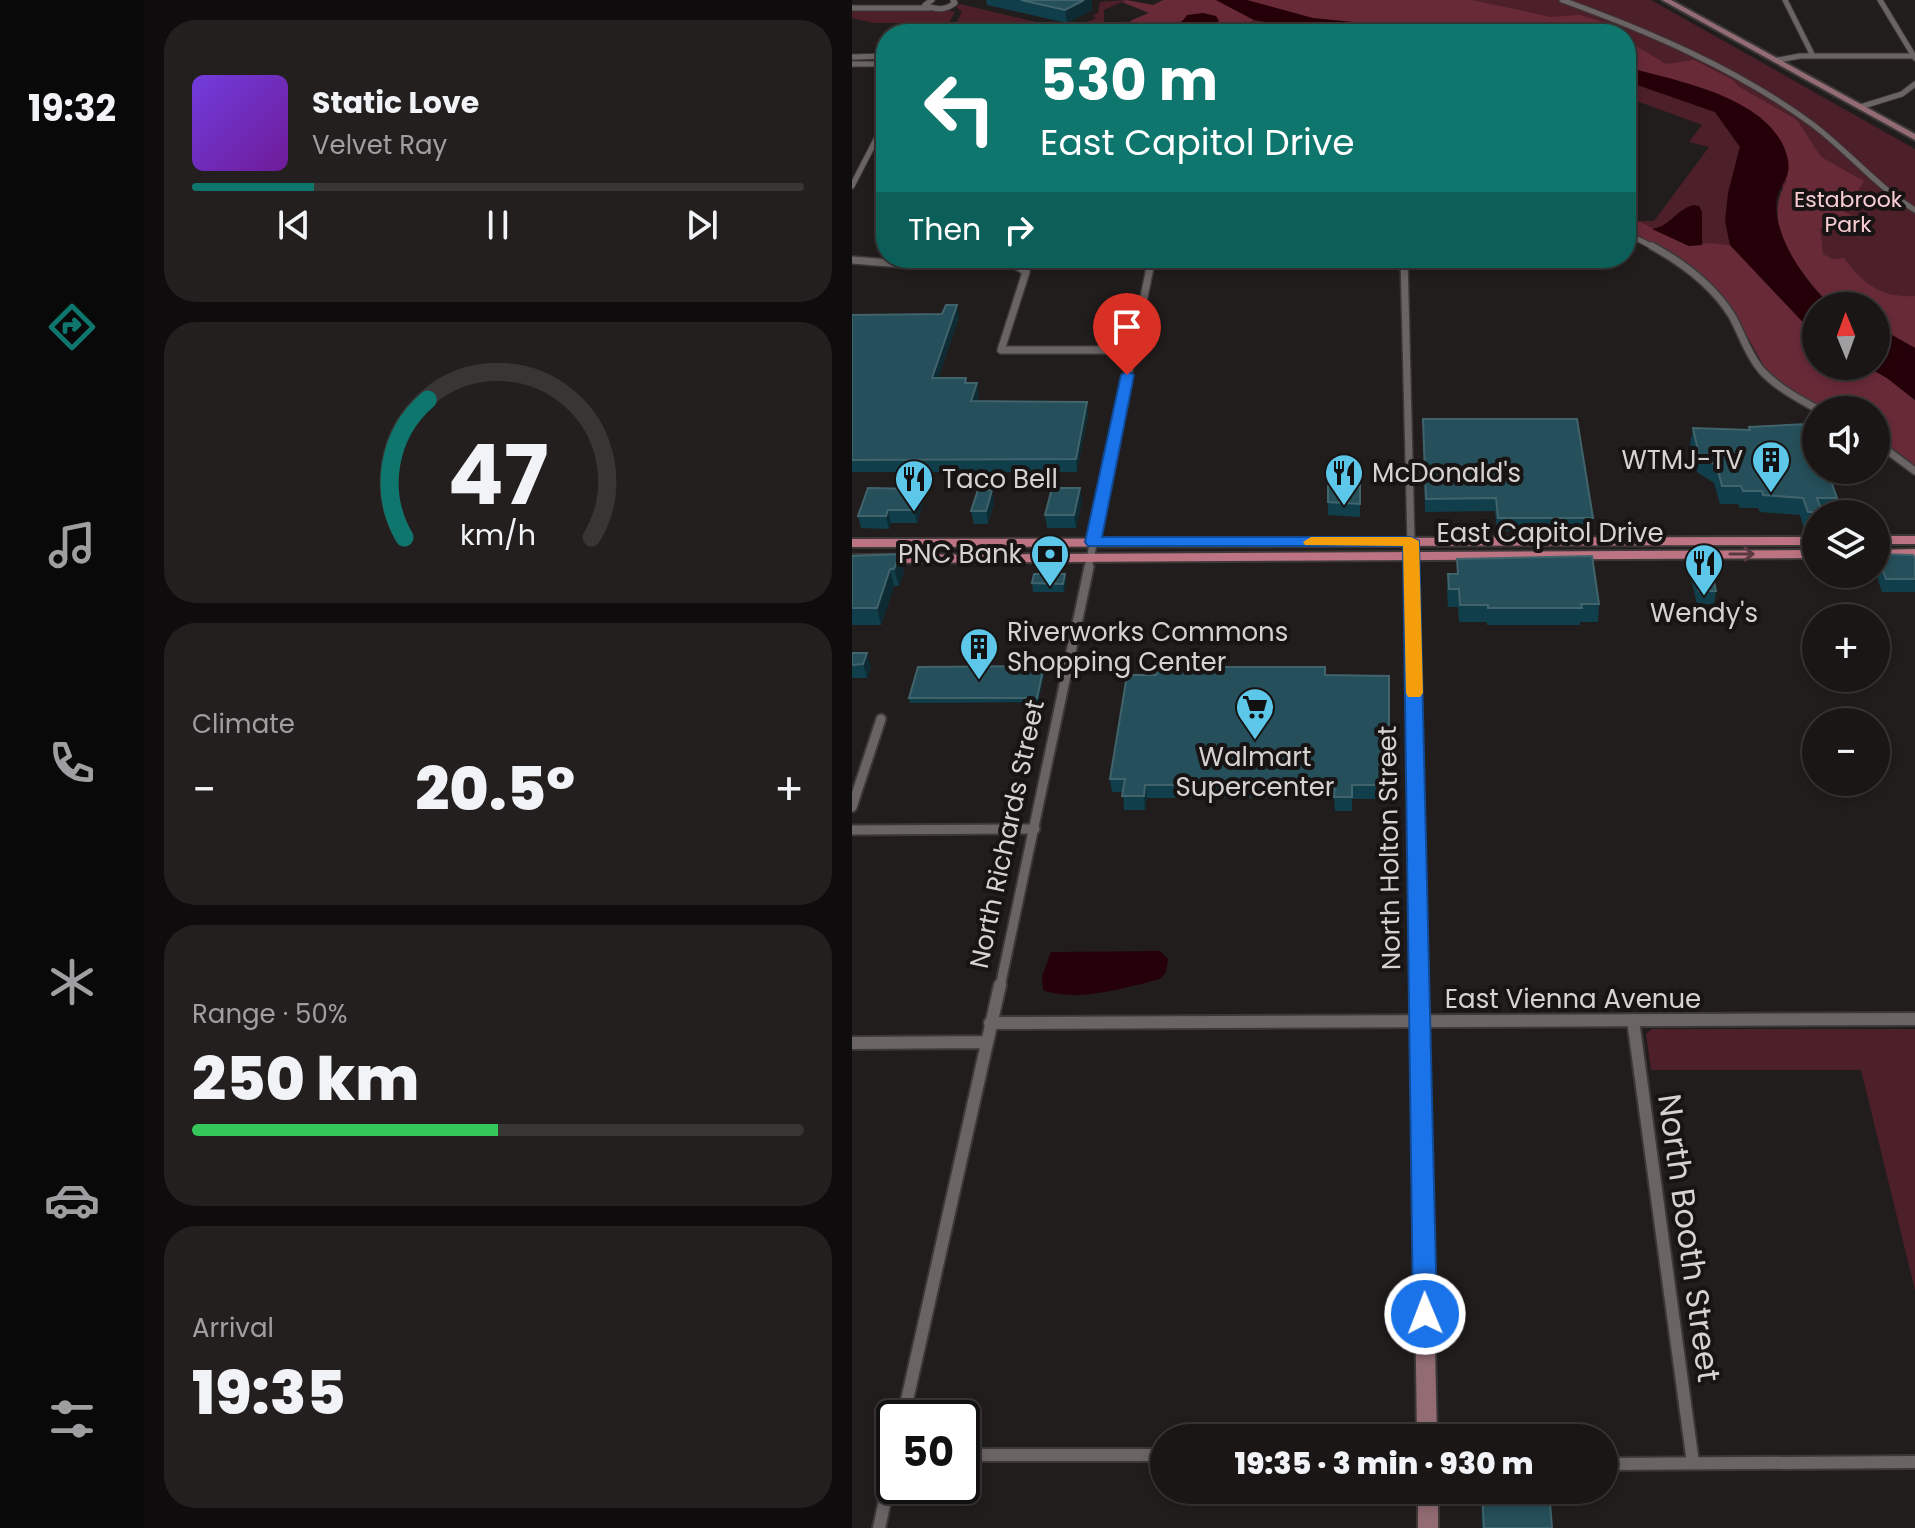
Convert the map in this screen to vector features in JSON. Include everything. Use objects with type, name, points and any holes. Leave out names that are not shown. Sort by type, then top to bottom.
[{"type":"main road","points":[[1666,0],[1915,137]]},
{"type":"main road","points":[[1890,540],[1915,540]]},
{"type":"main road","name":"East Capitol Drive","points":[[852,559],[1090,558],[1802,541]]},
{"type":"main road","name":"East Capitol Drive","points":[[852,543],[1093,542],[1802,554]]},
{"type":"main road","name":"North Holton Street","points":[[1411,549],[1427,1424]]},
{"type":"main road","points":[[1890,554],[1915,553]]},
{"type":"main road","points":[[1428,1504],[1428,1528]]},
{"type":"street","points":[[852,6],[929,4],[949,7],[955,3],[953,0]]},
{"type":"street","points":[[1562,0],[1621,24]]},
{"type":"street","points":[[1785,0],[1813,56]]},
{"type":"street","points":[[1880,0],[1915,56]]},
{"type":"street","points":[[1636,30],[1671,44],[1802,117],[1877,186],[1915,210]]},
{"type":"street","points":[[852,57],[876,56]]},
{"type":"street","points":[[1778,60],[1813,56],[1915,56]]},
{"type":"street","points":[[852,64],[876,64]]},
{"type":"street","points":[[1860,107],[1887,100],[1915,84]]},
{"type":"street","points":[[852,186],[876,139]]},
{"type":"street","points":[[1636,238],[1680,262],[1710,288],[1727,308],[1763,372],[1777,386],[1802,400]]},
{"type":"street","points":[[852,260],[876,262]]},
{"type":"street","points":[[1023,268],[1026,272],[1001,350],[1133,350]]},
{"type":"street","name":"North Richards Street","points":[[907,1400],[1035,829],[1150,268]]},
{"type":"street","name":"North Holton Street","points":[[1404,268],[1411,549]]},
{"type":"street","points":[[1890,452],[1915,471]]},
{"type":"street","points":[[852,807],[881,719]]},
{"type":"street","points":[[852,830],[1035,829]]},
{"type":"street","name":"East Vienna Avenue","points":[[990,1023],[1915,1019]]},
{"type":"street","name":"North Booth Street","points":[[1633,1020],[1693,1463]]},
{"type":"street","points":[[852,1043],[986,1042]]},
{"type":"street","points":[[980,1455],[1150,1455]]},
{"type":"street","points":[[1618,1464],[1915,1462]]},
{"type":"street","points":[[879,1528],[884,1504]]},
{"type":"green space","points":[[1126,0],[1104,10],[1104,24],[1082,24],[1096,18],[1093,16],[1098,13],[1100,2]]},
{"type":"green space","name":"Estabrook Park","points":[[1247,0],[1651,0],[1915,149],[1915,348],[1890,334],[1890,292],[1818,292],[1811,285],[1763,120],[1636,71],[1636,24],[1450,24],[1257,5]]},
{"type":"green space","points":[[960,4],[1045,24],[956,24],[962,12],[956,7]]},
{"type":"green space","points":[[852,9],[955,12],[948,24],[874,23],[852,18]]},
{"type":"green space","points":[[1254,20],[1278,24],[1247,24]]},
{"type":"green space","points":[[1636,84],[1715,112],[1740,147],[1728,208],[1730,245],[1702,245],[1702,241],[1670,220],[1666,225],[1652,229],[1638,221],[1654,221],[1709,147],[1689,142],[1702,125],[1636,101]]},
{"type":"green space","points":[[1652,1029],[1915,1029],[1915,1290],[1861,1070],[1651,1070],[1646,1034]]},
{"type":"shaded area","points":[[1163,0],[1216,0],[1254,20],[1247,24],[1189,24],[1186,19],[1175,24],[1127,24],[1149,13],[1122,2],[1153,5]]},
{"type":"shaded area","points":[[1216,0],[1247,0],[1313,18],[1373,24],[1278,24],[1254,20]]},
{"type":"shaded area","points":[[1247,0],[1472,0],[1551,17],[1580,15],[1605,24],[1351,23],[1270,10]]},
{"type":"shaded area","points":[[1203,13],[1216,16],[1219,21],[1214,24],[1179,24],[1187,15]]},
{"type":"shaded area","points":[[1636,46],[1666,64],[1694,60],[1733,80],[1738,86],[1797,120],[1821,157],[1864,181],[1853,200],[1836,207],[1852,216],[1839,226],[1820,228],[1823,254],[1832,259],[1844,258],[1866,282],[1883,292],[1819,292],[1808,280],[1787,248],[1781,232],[1779,197],[1787,181],[1741,105],[1714,92],[1636,70]]},
{"type":"shaded area","points":[[1636,70],[1697,86],[1745,107],[1765,121],[1780,139],[1789,165],[1778,194],[1778,223],[1801,271],[1817,292],[1802,292],[1802,321],[1730,245],[1725,221],[1728,193],[1740,147],[1715,112],[1636,84]]},
{"type":"shaded area","points":[[1699,206],[1702,212],[1702,245],[1689,246],[1652,229],[1664,225],[1682,210]]},
{"type":"shaded area","points":[[1636,221],[1689,246],[1709,243],[1730,245],[1802,321],[1802,380],[1890,380],[1915,400],[1915,466],[1890,447],[1890,396],[1802,397],[1788,389],[1765,368],[1729,304],[1711,283],[1681,259],[1636,234]]},
{"type":"shaded area","points":[[1890,294],[1915,296],[1915,348],[1890,334]]},
{"type":"shaded area","points":[[1890,334],[1915,348],[1915,400],[1890,380]]},
{"type":"shaded area","points":[[1160,951],[1168,959],[1166,972],[1160,979],[1086,994],[1056,994],[1043,990],[1042,976],[1051,952]]},
{"type":"building","points":[[1021,0],[1084,0],[1065,10]]},
{"type":"building","points":[[946,305],[957,305],[932,378],[966,378],[965,383],[977,383],[971,401],[1087,402],[1076,459],[852,460],[852,315],[942,314]]},
{"type":"building","points":[[1423,419],[1577,419],[1593,518],[1498,518],[1496,498],[1426,499]]},
{"type":"building","points":[[1802,424],[1802,484],[1832,484],[1837,498],[1804,500],[1763,495],[1762,491],[1743,491],[1741,486],[1722,486],[1717,466],[1699,455],[1693,428],[1750,430],[1749,427]]},
{"type":"building","points":[[1340,481],[1360,483],[1360,504],[1328,502],[1328,486]]},
{"type":"building","points":[[868,488],[920,489],[914,510],[888,510],[886,516],[858,516]]},
{"type":"building","points":[[1052,488],[1080,488],[1074,515],[1045,515]]},
{"type":"building","points":[[978,490],[992,490],[986,511],[971,511]]},
{"type":"building","points":[[900,554],[894,569],[890,569],[877,608],[852,608],[852,556]]},
{"type":"building","points":[[1890,554],[1913,555],[1915,579],[1890,579]]},
{"type":"building","points":[[1592,556],[1599,604],[1581,604],[1582,608],[1460,605],[1459,589],[1449,589],[1448,574],[1458,574],[1457,559]]},
{"type":"building","points":[[1693,566],[1710,566],[1716,591],[1699,591]]},
{"type":"building","points":[[1034,574],[1065,574],[1063,584],[1032,583]]},
{"type":"building","points":[[852,653],[867,653],[863,664],[852,665]]},
{"type":"building","name":"Riverworks Commons Shopping Center","points":[[1044,666],[1037,698],[909,698],[918,667]]},
{"type":"building","name":"Walmart Supercenter","points":[[1158,667],[1325,667],[1325,675],[1389,676],[1389,785],[1352,785],[1352,797],[1334,797],[1335,785],[1145,785],[1144,796],[1122,796],[1125,779],[1110,779],[1127,675],[1156,675]]},
{"type":"building","points":[[1483,1504],[1550,1504],[1552,1528],[1484,1528]]},
{"type":"slow traffic","points":[[1311,542],[1411,541],[1414,693]]},
{"type":"place","name":"WTMJ-TV","points":[[1771,494]]},
{"type":"place","name":"McDonald's","points":[[1344,507]]},
{"type":"place","name":"Taco Bell","points":[[914,513]]},
{"type":"place","name":"PNC Bank","points":[[1050,588]]},
{"type":"place","name":"Wendy's","points":[[1704,597]]},
{"type":"place","name":"Riverworks Commons Shopping Center","points":[[979,681]]},
{"type":"place","name":"Walmart Supercenter","points":[[1255,741]]},
{"type":"route","points":[[1127,375],[1093,542],[1411,541],[1425,1314]]}]
